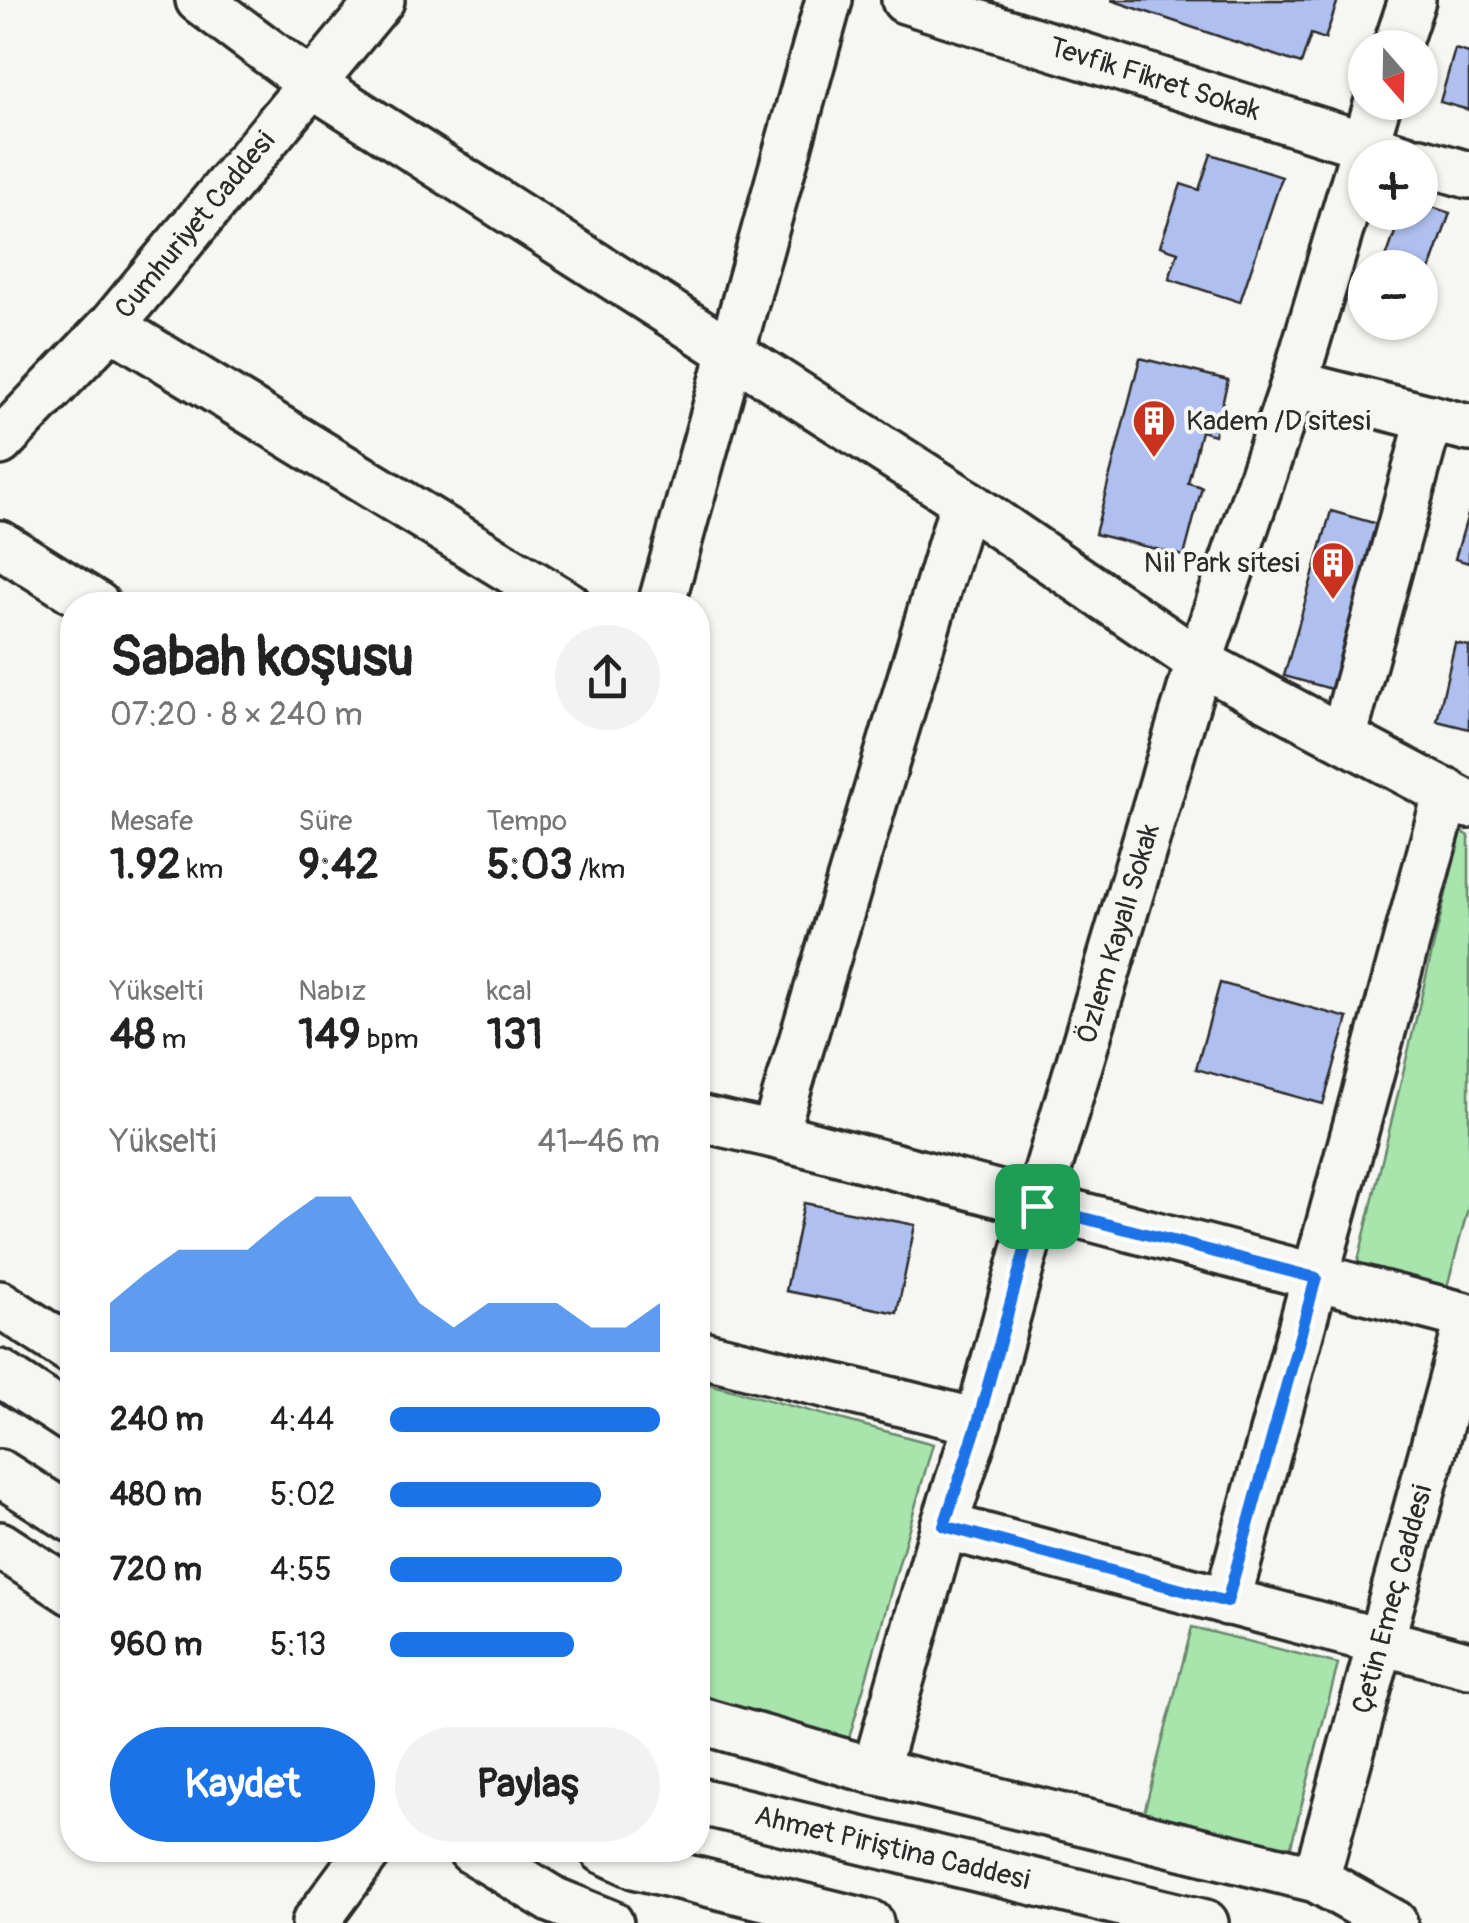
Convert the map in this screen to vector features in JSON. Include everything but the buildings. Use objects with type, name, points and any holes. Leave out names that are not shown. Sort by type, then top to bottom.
[{"type":"street","points":[[199,0],[312,84],[964,501],[1199,662],[1458,799],[1316,1278],[1227,1602]]},
{"type":"street","name":"Cumhuriyet Caddesi","points":[[0,442],[111,326],[381,0]]},
{"type":"street","points":[[665,592],[829,0]]},
{"type":"street","name":"Tevfik Fikret Sokak","points":[[906,0],[1348,141]]},
{"type":"street","points":[[1402,30],[1412,0]]},
{"type":"street","points":[[1438,166],[1469,174]]},
{"type":"street","name":"Özlem Kayalı Sokak","points":[[874,1771],[1199,662],[1294,384],[1348,198]]},
{"type":"street","points":[[111,326],[547,592]]},
{"type":"street","points":[[1294,384],[1450,423],[1343,738]]},
{"type":"street","points":[[774,1135],[964,501]]},
{"type":"street","points":[[0,544],[76,592]]},
{"type":"street","points":[[710,1121],[1469,1318]]},
{"type":"street","points":[[0,1304],[60,1343]]},
{"type":"street","name":"Çetin Emeç Caddesi","points":[[1316,1879],[1469,1318]]},
{"type":"street","points":[[710,1355],[978,1422]]},
{"type":"street","points":[[0,1373],[60,1412]]},
{"type":"street","points":[[0,1472],[60,1511]]},
{"type":"street","points":[[944,1526],[1469,1665]]},
{"type":"street","points":[[0,1545],[60,1584]]},
{"type":"street","points":[[710,1723],[874,1771],[1316,1879],[1394,1923]]},
{"type":"street","name":"Ahmet Piriştina Caddesi","points":[[710,1804],[1205,1923]]},
{"type":"street","points":[[316,1923],[360,1862]]},
{"type":"street","points":[[491,1862],[553,1900],[610,1923]]},
{"type":"street","points":[[629,1862],[870,1923]]},
{"type":"green space","points":[[1461,831],[1469,836],[1469,1205],[1447,1287],[1357,1265]]},
{"type":"green space","points":[[710,1384],[933,1444],[846,1749],[710,1709]]},
{"type":"green space","points":[[1192,1627],[1338,1664],[1287,1861],[1141,1824]]},
{"type":"place","name":"Kadem /D sitesi","points":[[1154,459]]},
{"type":"place","name":"Nil Park sitesi","points":[[1333,601]]},
{"type":"route","points":[[1037,1206],[1316,1278],[1227,1602],[944,1526],[978,1422],[1037,1206]]}]
